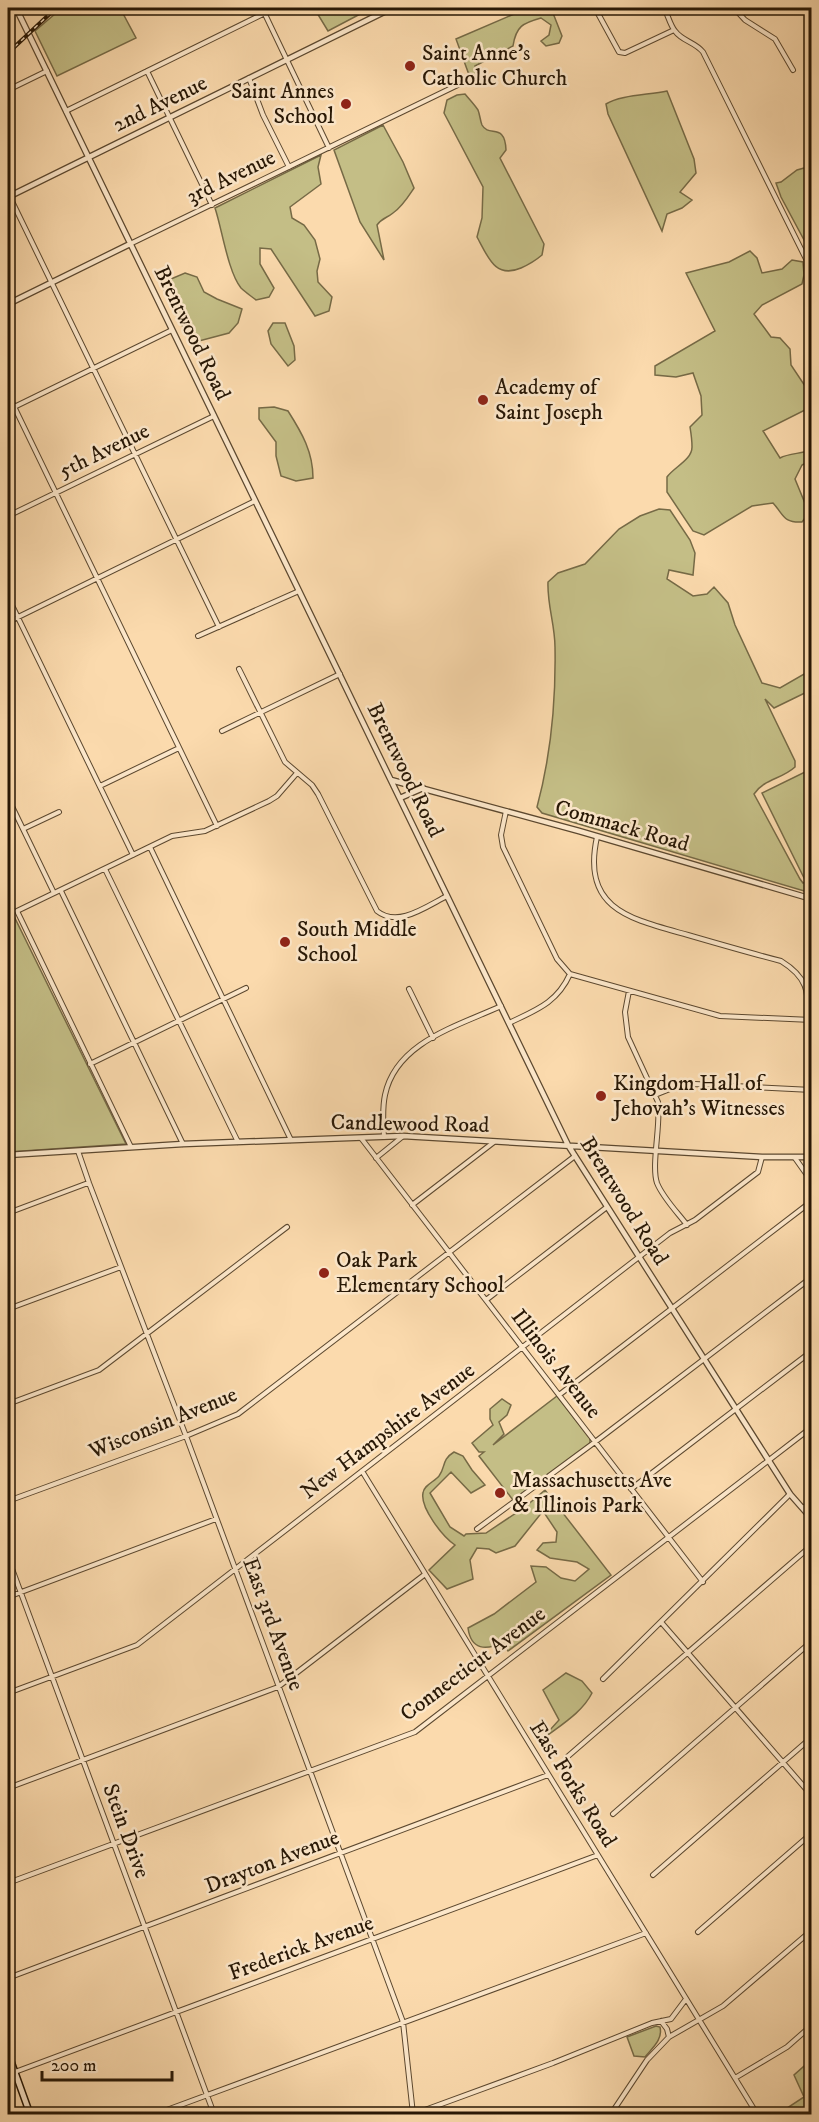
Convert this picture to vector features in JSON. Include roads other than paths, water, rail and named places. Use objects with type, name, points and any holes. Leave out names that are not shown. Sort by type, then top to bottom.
[{"type":"main road","points":[[8,2053],[30,2115]]},
{"type":"street","name":"Brentwood Road","points":[[16,8],[568,1145],[790,1494],[812,1519]]},
{"type":"street","points":[[262,8],[329,148]]},
{"type":"street","name":"2nd Avenue","points":[[8,195],[89,158],[169,116],[392,8]]},
{"type":"street","points":[[595,8],[619,52],[625,53],[674,30]]},
{"type":"street","points":[[664,8],[674,30],[684,39],[698,45],[703,52],[812,271]]},
{"type":"street","points":[[734,8],[745,20],[775,39],[793,70]]},
{"type":"street","points":[[66,111],[265,13]]},
{"type":"street","points":[[8,90],[47,71]]},
{"type":"street","points":[[147,71],[212,205]]},
{"type":"street","points":[[249,78],[263,115],[289,167]]},
{"type":"street","name":"3rd Avenue","points":[[8,304],[468,80]]},
{"type":"street","points":[[8,195],[219,627]]},
{"type":"street","points":[[8,410],[172,330]]},
{"type":"street","points":[[8,394],[217,826]]},
{"type":"street","name":"5th Avenue","points":[[8,516],[214,416]]},
{"type":"street","points":[[8,622],[255,501]]},
{"type":"street","points":[[198,636],[299,591]]},
{"type":"street","points":[[8,597],[133,855]]},
{"type":"street","points":[[239,669],[285,762],[312,785],[318,794],[372,904],[383,916],[398,918],[447,896]]},
{"type":"street","points":[[222,731],[340,674]]},
{"type":"street","points":[[100,786],[179,748]]},
{"type":"street","points":[[131,1147],[17,912],[172,836],[205,831],[217,826],[277,796],[297,773]]},
{"type":"street","name":"Commack Road","points":[[391,780],[812,899]]},
{"type":"street","points":[[400,798],[423,788]]},
{"type":"street","points":[[8,798],[54,893]]},
{"type":"street","points":[[506,811],[501,835],[503,848],[557,959],[570,974],[720,1016],[810,1020],[808,993],[804,984],[799,975],[781,961],[639,921],[616,909],[600,890],[596,878],[594,859],[597,837]]},
{"type":"street","points":[[22,829],[59,812]]},
{"type":"street","points":[[150,847],[291,1140]]},
{"type":"street","points":[[105,869],[238,1143]]},
{"type":"street","points":[[60,891],[183,1144]]},
{"type":"street","points":[[509,1023],[553,1000],[562,991],[570,974]]},
{"type":"street","points":[[90,1064],[246,988]]},
{"type":"street","points":[[409,988],[433,1038]]},
{"type":"street","points":[[629,991],[625,1012],[628,1037],[655,1095],[659,1112],[656,1175],[658,1184],[687,1225]]},
{"type":"street","points":[[384,1137],[384,1105],[389,1082],[400,1063],[433,1038],[501,1006]]},
{"type":"street","points":[[655,1095],[675,1087],[695,1084],[812,1090]]},
{"type":"street","points":[[376,1158],[403,1136]]},
{"type":"street","name":"Candlewood Road","points":[[8,1155],[183,1144],[403,1136],[762,1157],[812,1157]]},
{"type":"street","name":"Illinois Avenue","points":[[361,1138],[703,1582]]},
{"type":"street","points":[[411,1205],[494,1142]]},
{"type":"street","name":"East 3rd Avenue","points":[[78,1151],[88,1183],[186,1436],[403,2022],[413,2115]]},
{"type":"street","name":"Wisconsin Avenue","points":[[8,1501],[186,1436],[238,1414],[574,1156]]},
{"type":"street","name":"New Hampshire Avenue","points":[[8,1693],[137,1645],[670,1233],[687,1225],[758,1172],[762,1157]]},
{"type":"street","points":[[795,1158],[812,1182]]},
{"type":"street","points":[[8,1213],[88,1183]]},
{"type":"street","points":[[559,1395],[812,1201]]},
{"type":"street","points":[[486,1300],[607,1207]]},
{"type":"street","points":[[8,1404],[99,1370],[287,1227]]},
{"type":"street","points":[[8,1309],[121,1267]]},
{"type":"street","points":[[477,1528],[595,1442],[812,1276]]},
{"type":"street","points":[[631,1490],[812,1351]]},
{"type":"street","name":"Connecticut Avenue","points":[[8,1883],[415,1732],[812,1427]]},
{"type":"street","name":"East Forks Road","points":[[362,1471],[757,2115]]},
{"type":"street","points":[[603,1679],[790,1494]]},
{"type":"street","points":[[803,1508],[812,1502]]},
{"type":"street","points":[[8,1597],[216,1519]]},
{"type":"street","points":[[566,1758],[812,1545]]},
{"type":"street","name":"Stein Drive","points":[[8,1558],[214,2115]]},
{"type":"street","points":[[8,1788],[278,1687],[424,1575]]},
{"type":"street","points":[[661,1622],[812,1796]]},
{"type":"street","points":[[613,1814],[812,1641]]},
{"type":"street","points":[[653,1875],[812,1737]]},
{"type":"street","name":"Drayton Avenue","points":[[8,1978],[548,1775]]},
{"type":"street","points":[[698,1932],[812,1833]]},
{"type":"street","name":"Frederick Avenue","points":[[15,2072],[598,1855]]},
{"type":"street","points":[[611,2115],[647,2060],[669,2037],[723,2006],[812,1930]]},
{"type":"street","points":[[156,2115],[646,1933]]},
{"type":"street","points":[[667,2029],[671,2019],[686,1999]]},
{"type":"street","points":[[413,2115],[661,2020],[671,2019]]},
{"type":"street","points":[[661,2020],[669,2037]]},
{"type":"street","points":[[735,2078],[787,2047],[812,2025]]},
{"type":"street","points":[[746,2115],[754,2110]]},
{"type":"railway","points":[[8,53],[56,8]]},
{"type":"place","name":"Saint Anne's Catholic Church","points":[[410,66]]},
{"type":"place","name":"Saint Annes School","points":[[346,104]]},
{"type":"place","name":"Academy of Saint Joseph","points":[[483,400]]},
{"type":"place","name":"South Middle School","points":[[285,942]]},
{"type":"place","name":"Kingdom Hall of Jehovah’s Witnesses","points":[[601,1096]]},
{"type":"place","name":"Oak Park Elementary School","points":[[324,1273]]},
{"type":"place","name":"Massachusetts Ave & Illinois Park","points":[[500,1493]]}]
